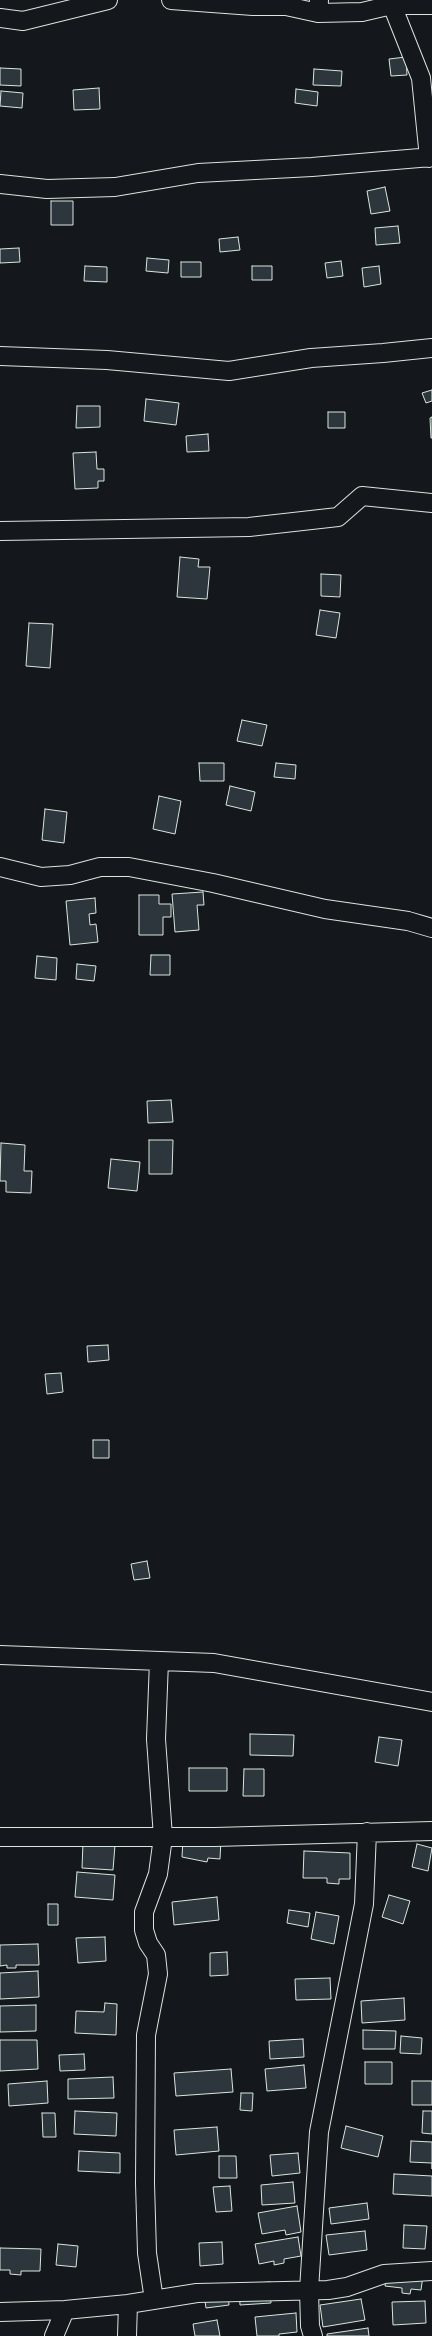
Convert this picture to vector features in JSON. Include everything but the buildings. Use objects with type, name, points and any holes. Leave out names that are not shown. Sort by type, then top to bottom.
[{"type":"street","points":[[0,18],[23,21],[108,0]]},
{"type":"street","points":[[171,0],[253,6],[318,6],[362,12],[392,5],[432,5]]},
{"type":"street","points":[[0,184],[47,189],[89,186],[115,187],[198,174],[312,167],[430,157],[421,78],[392,5]]},
{"type":"street","points":[[0,356],[107,360],[229,371],[310,358],[384,354],[432,348]]},
{"type":"street","points":[[0,531],[249,527],[338,517],[362,496],[432,503]]},
{"type":"street","points":[[0,867],[40,877],[70,875],[100,867],[129,867],[213,883],[325,909],[408,921],[432,928]]},
{"type":"street","points":[[0,1655],[214,1663],[432,1702]]},
{"type":"street","points":[[154,2300],[147,2253],[145,2183],[146,2035],[158,1974],[156,1955],[148,1943],[144,1930],[144,1912],[158,1874],[163,1838],[156,1739],[159,1661]]},
{"type":"street","points":[[0,1837],[163,1838],[432,1831]]},
{"type":"street","points":[[313,2336],[310,2326],[309,2290],[319,2132],[364,1904],[367,1832]]},
{"type":"street","points":[[0,2312],[65,2310],[128,2304],[197,2293],[309,2290],[347,2287],[384,2274],[432,2271]]},
{"type":"street","points":[[127,2336],[128,2304]]},
{"type":"street","points":[[54,2336],[65,2310]]}]
